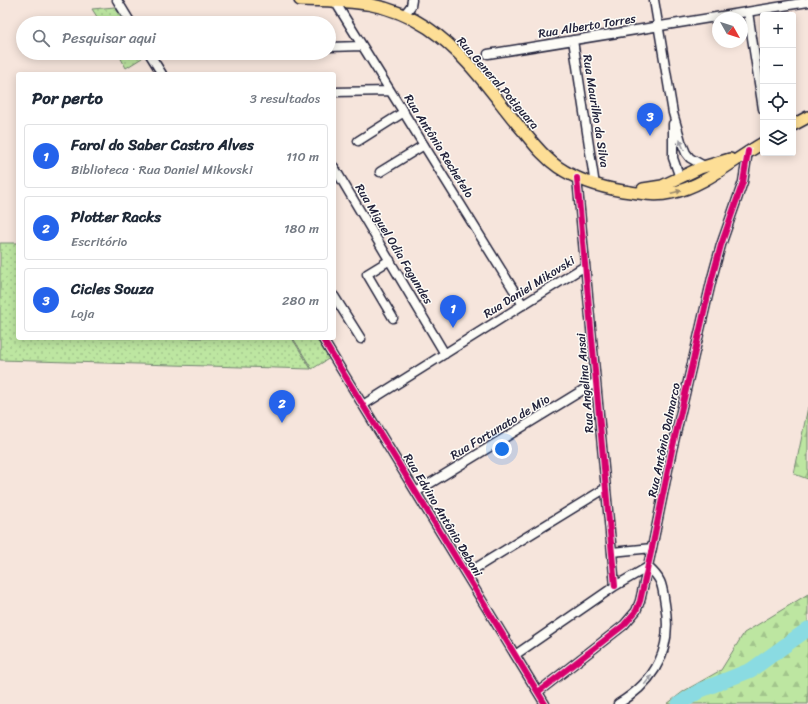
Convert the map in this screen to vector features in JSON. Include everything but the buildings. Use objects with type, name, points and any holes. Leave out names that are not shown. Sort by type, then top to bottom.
[{"type":"main road","name":"Rua General Potiguara","points":[[300,0],[334,0],[386,4],[428,28],[456,51],[540,151],[558,167],[577,178],[595,185],[648,195],[680,191],[704,180],[760,145]]},
{"type":"main road","points":[[796,123],[808,117]]},
{"type":"main road","name":"Rua General Potiguara","points":[[623,191],[656,188],[706,167],[746,153]]},
{"type":"main road","points":[[680,178],[704,180]]},
{"type":"street","points":[[117,0],[127,16]]},
{"type":"street","name":"Rua Antônio Rechetelo","points":[[334,0],[523,305]]},
{"type":"street","points":[[404,15],[411,6],[412,0]]},
{"type":"street","points":[[654,0],[672,113],[673,158],[680,178]]},
{"type":"street","name":"Rua Alberto Torres","points":[[748,12],[808,2]]},
{"type":"street","points":[[748,12],[760,90]]},
{"type":"street","name":"Rua Alberto Torres","points":[[488,54],[712,18]]},
{"type":"street","name":"Rua Maurilho da Silva","points":[[573,40],[595,185]]},
{"type":"street","points":[[336,47],[362,46]]},
{"type":"street","points":[[153,60],[161,72]]},
{"type":"street","points":[[336,92],[390,91]]},
{"type":"street","points":[[358,141],[404,112]]},
{"type":"street","points":[[672,113],[680,141],[686,153],[694,161],[706,167]]},
{"type":"street","points":[[380,172],[424,145]]},
{"type":"street","name":"Rua Antônio Dalmarco","points":[[538,692],[630,618],[640,601],[670,458],[712,278],[721,246],[744,182],[746,153]]},
{"type":"street","name":"Rua Miguel Odia Fagundes","points":[[336,170],[445,354]]},
{"type":"street","name":"Rua Angelina Ansai","points":[[577,178],[615,586]]},
{"type":"street","points":[[390,260],[366,274],[393,318]]},
{"type":"street","name":"Rua Daniel Mikovski","points":[[363,405],[585,266]]},
{"type":"street","points":[[336,299],[361,339]]},
{"type":"street","name":"Rua Edvino Antônio Deboni","points":[[323,340],[545,704]]},
{"type":"street","name":"Rua Fortunato de Mio","points":[[416,492],[596,382]]},
{"type":"street","points":[[466,574],[606,488]]},
{"type":"street","points":[[612,552],[652,548]]},
{"type":"street","points":[[516,655],[615,586],[648,567],[657,575],[661,583],[668,624],[667,640],[660,660],[650,678],[635,693],[618,704]]},
{"type":"green space","points":[[115,7],[120,16],[96,16],[92,9]]},
{"type":"green space","points":[[122,60],[139,60],[126,68]]},
{"type":"green space","points":[[0,243],[16,243],[16,340],[293,340],[311,369],[0,360]]},
{"type":"green space","points":[[294,340],[319,340],[330,358],[312,369]]},
{"type":"green space","points":[[808,407],[808,479],[794,474]]},
{"type":"green space","points":[[808,594],[808,704],[667,704],[684,691],[721,670],[744,633]]},
{"type":"waterway","points":[[679,704],[701,690],[751,670],[808,629]]},
{"type":"cycle path","points":[[538,692],[624,625],[636,611],[640,601],[672,450],[712,278],[721,245],[743,182],[748,151]]},
{"type":"cycle path","points":[[577,178],[615,586]]},
{"type":"cycle path","points":[[323,340],[545,704]]},
{"type":"place","name":"Cicles Souza","points":[[650,136]]},
{"type":"place","name":"Farol do Saber Castro Alves","points":[[453,328]]},
{"type":"place","name":"Plotter Racks","points":[[282,423]]}]
